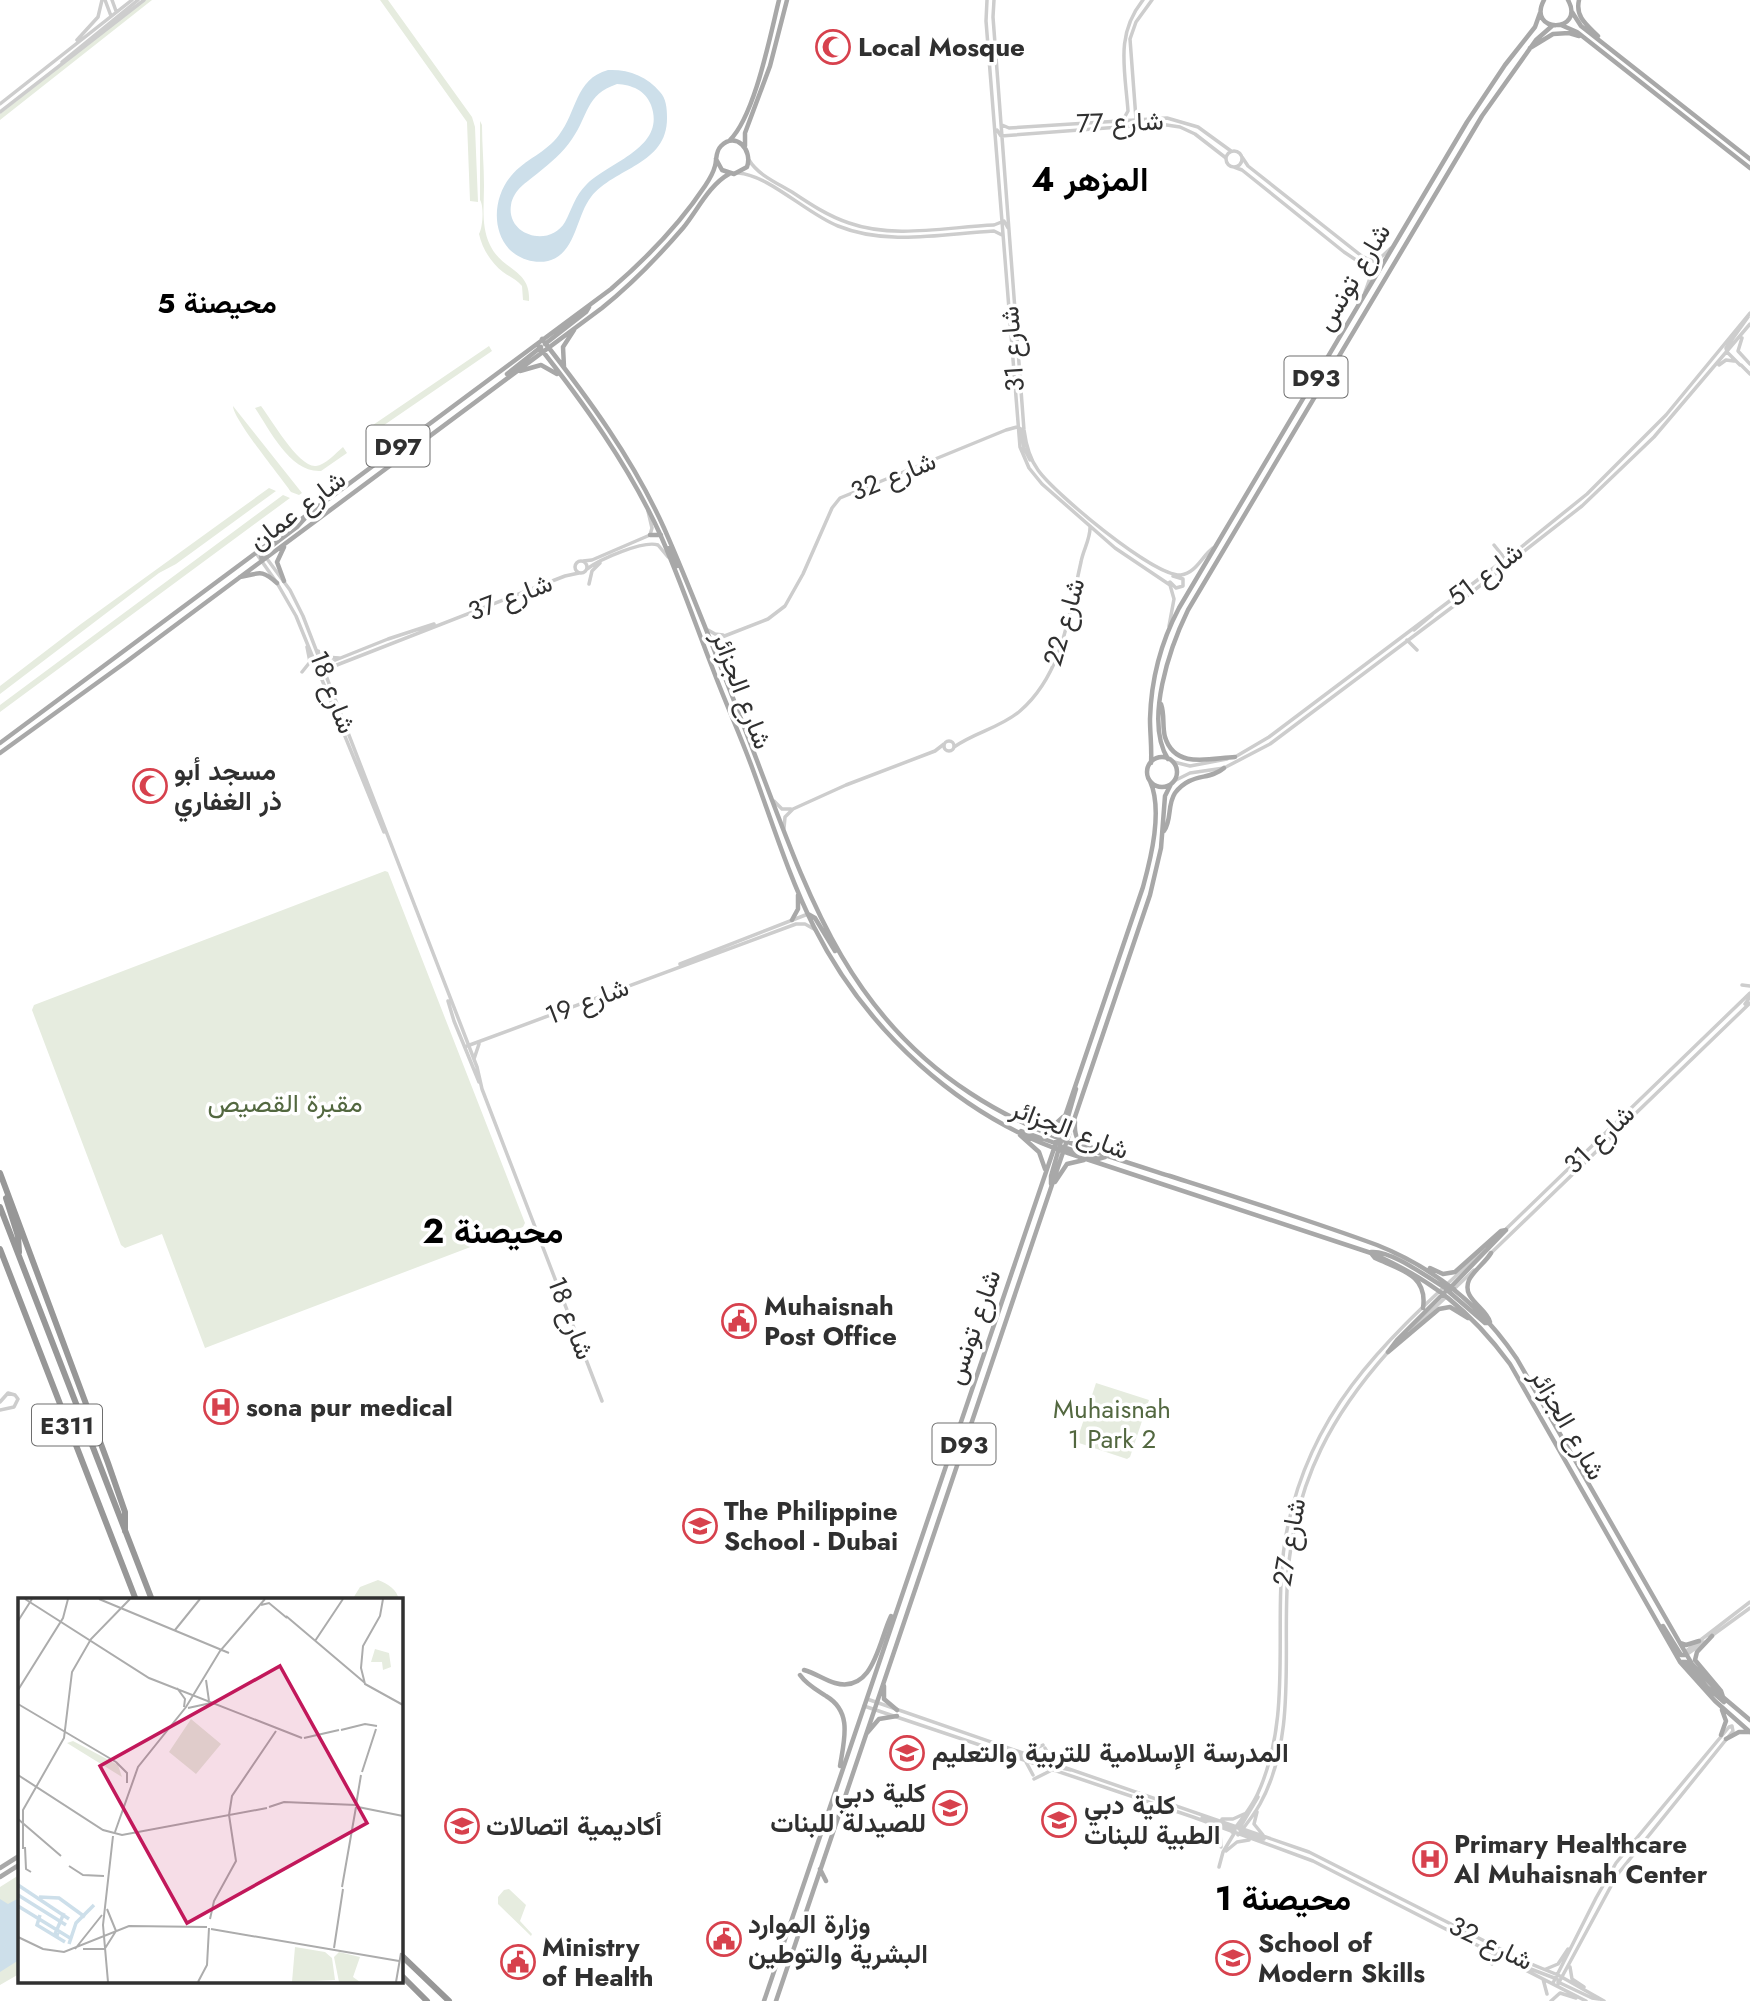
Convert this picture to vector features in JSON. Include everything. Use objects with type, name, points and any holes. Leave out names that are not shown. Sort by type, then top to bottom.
[{"type":"highway","points":[[0,1173],[112,1474],[126,1517],[125,1533]]},
{"type":"highway","points":[[0,1181],[18,1236],[18,1254]]},
{"type":"highway","name":"E311","points":[[0,1207],[151,1598]]},
{"type":"highway","name":"E311","points":[[0,1249],[135,1598]]},
{"type":"highway","points":[[402,1956],[451,2001]]},
{"type":"highway","points":[[402,1976],[427,2001]]},
{"type":"main road","points":[[779,0],[768,48],[750,101],[737,131],[720,147],[716,159],[719,167],[729,174],[744,170],[749,160],[746,130],[770,66],[787,0]]},
{"type":"main road","name":"شارع تونس","points":[[1150,763],[1153,691],[1169,628],[1479,104],[1535,27],[1544,0]]},
{"type":"main road","points":[[1579,0],[1579,15],[1599,40]]},
{"type":"main road","points":[[1537,1],[1544,21],[1552,26],[1567,22],[1572,12]]},
{"type":"main road","points":[[1570,1],[1572,12],[1579,24],[1750,159]]},
{"type":"main road","points":[[1560,25],[1574,30],[1588,40],[1750,167]]},
{"type":"main road","name":"شارع تونس","points":[[1168,759],[1159,737],[1160,702],[1168,659],[1188,610],[1482,116],[1529,48],[1552,26]]},
{"type":"main road","points":[[1529,48],[1556,33],[1572,33],[1588,40]]},
{"type":"main road","points":[[727,142],[739,142],[746,147]]},
{"type":"main road","name":"شارع عمان","points":[[0,753],[239,577],[261,554],[289,540],[512,374],[542,345],[628,275],[668,235],[710,178],[716,159]]},
{"type":"main road","name":"شارع عمان","points":[[0,743],[261,554],[310,512],[542,345],[576,327],[610,302],[649,266],[693,215],[716,183],[729,174]]},
{"type":"main road","points":[[564,368],[563,348],[576,327]]},
{"type":"main road","points":[[500,383],[505,375],[542,345]]},
{"type":"main road","name":"شارع الجزائر","points":[[542,345],[564,368],[609,430],[637,475],[662,524],[814,906],[838,953],[875,1006],[927,1060],[978,1098],[1090,1160],[1371,1252],[1448,1290],[1482,1329],[1543,1418],[1657,1621],[1720,1706],[1750,1732]]},
{"type":"main road","name":"شارع الجزائر","points":[[542,345],[561,377],[605,437],[648,509],[672,562],[808,914],[815,930],[855,993],[909,1054],[965,1102],[1017,1132],[1105,1156],[1367,1239],[1412,1260],[1490,1323],[1517,1359],[1550,1413],[1679,1643],[1683,1658],[1750,1720]]},
{"type":"main road","points":[[512,374],[541,365],[561,377]]},
{"type":"main road","points":[[650,535],[660,534],[664,537],[699,614]]},
{"type":"main road","points":[[284,581],[277,562],[289,540]]},
{"type":"main road","points":[[239,577],[259,572],[277,583]]},
{"type":"main road","points":[[1160,702],[1166,739],[1182,757],[1193,761],[1235,757]]},
{"type":"main road","points":[[1157,758],[1168,759],[1174,762],[1177,770],[1172,783],[1158,786],[1150,781],[1147,772],[1150,763],[1157,758]]},
{"type":"main road","points":[[1163,831],[1168,826],[1172,799],[1185,783],[1224,768]]},
{"type":"main road","name":"شارع تونس","points":[[776,2001],[1052,1185],[1051,1176],[1066,1112],[1146,875],[1155,811],[1155,794],[1150,781]]},
{"type":"main road","name":"شارع تونس","points":[[764,2001],[1045,1174],[1076,1114],[1150,895],[1159,860],[1165,796],[1172,783]]},
{"type":"main road","points":[[792,920],[798,909],[798,890]]},
{"type":"main road","points":[[808,914],[815,918],[831,948],[838,953]]},
{"type":"main road","points":[[1060,1145],[1075,1098],[1077,1079]]},
{"type":"main road","points":[[1030,1126],[1051,1128],[1066,1112]]},
{"type":"main road","points":[[1076,1114],[1077,1139],[1083,1145],[1101,1151],[1105,1156]]},
{"type":"main road","points":[[1017,1132],[1039,1152],[1045,1174]]},
{"type":"main road","points":[[1052,1185],[1067,1164],[1090,1160]]},
{"type":"main road","points":[[1128,1172],[1132,1178]]},
{"type":"main road","points":[[1196,1184],[1205,1183]]},
{"type":"main road","points":[[1412,1260],[1440,1273],[1451,1273],[1462,1267],[1501,1231],[1506,1230]]},
{"type":"main road","points":[[1388,1352],[1506,1230]]},
{"type":"main road","points":[[1317,1241],[1327,1238]]},
{"type":"main road","points":[[1371,1252],[1376,1258],[1421,1284],[1424,1293],[1423,1308]]},
{"type":"main road","points":[[1490,1323],[1489,1317],[1469,1296],[1468,1289],[1470,1278],[1491,1254]]},
{"type":"main road","points":[[1388,1352],[1442,1307],[1456,1309],[1482,1329]]},
{"type":"main road","points":[[1550,1413],[1560,1419]]},
{"type":"main road","points":[[1602,1533],[1604,1526]]},
{"type":"main road","points":[[804,1670],[839,1684],[850,1684],[861,1679],[872,1666],[896,1606]]},
{"type":"main road","points":[[1712,1636],[1697,1652],[1695,1660],[1721,1690],[1724,1698]]},
{"type":"main road","points":[[1679,1643],[1686,1645],[1699,1641]]},
{"type":"main road","points":[[1683,1658],[1714,1694],[1731,1704]]},
{"type":"main road","points":[[885,1674],[883,1696],[897,1713]]},
{"type":"main road","points":[[800,1675],[807,1684],[835,1702],[841,1711],[846,1736],[841,1771]]},
{"type":"main road","points":[[1720,1706],[1726,1719],[1724,1737],[1750,1732]]},
{"type":"main road","points":[[863,1739],[876,1721],[897,1713]]},
{"type":"main road","points":[[0,1868],[18,1857]]},
{"type":"main road","points":[[0,1877],[18,1866]]},
{"type":"main road","points":[[820,1869],[826,1881]]},
{"type":"street","points":[[103,0],[114,16]]},
{"type":"street","points":[[57,59],[95,21],[103,0]]},
{"type":"street","points":[[112,0],[114,16]]},
{"type":"street","points":[[61,63],[132,0]]},
{"type":"street","points":[[0,104],[114,16],[141,0]]},
{"type":"street","points":[[0,111],[141,0]]},
{"type":"street","name":"شارع 31","points":[[987,0],[986,21],[1017,428],[1024,458],[1036,478],[1090,526],[1126,555],[1168,583],[1174,593],[1169,628]]},
{"type":"street","name":"شارع 31","points":[[994,0],[993,17],[1025,435],[1033,462],[1047,481],[1102,529],[1173,574],[1186,573],[1195,568],[1215,547]]},
{"type":"street","points":[[1124,120],[1128,111],[1125,32],[1131,16],[1143,0]]},
{"type":"street","points":[[1130,126],[1136,119],[1130,48],[1132,31],[1152,0]]},
{"type":"street","points":[[1125,68],[1128,74],[1132,74]]},
{"type":"street","name":"شارع 77","points":[[1001,125],[1009,128],[1162,118],[1183,121],[1201,129],[1231,151]]},
{"type":"street","points":[[994,122],[998,134],[1002,136]]},
{"type":"street","points":[[1064,131],[1066,126],[1075,123]]},
{"type":"street","name":"شارع 77","points":[[1002,136],[1160,124],[1185,129],[1204,139],[1226,158]]},
{"type":"street","points":[[1365,294],[1370,275],[1366,267],[1242,170],[1228,164],[1226,158],[1231,151],[1238,152],[1246,165],[1363,257],[1378,261],[1393,247]]},
{"type":"street","points":[[1234,167],[1239,164],[1241,157]]},
{"type":"street","points":[[749,160],[757,170],[809,203],[832,217],[854,225],[892,231],[983,225],[1002,221],[1007,224],[1011,243]]},
{"type":"street","points":[[738,173],[756,177],[827,221],[866,234],[900,237],[994,231],[1004,237]]},
{"type":"street","points":[[983,225],[996,222],[1002,214]]},
{"type":"street","points":[[1749,314],[1727,347],[1727,353],[1750,374]]},
{"type":"street","name":"شارع 51","points":[[1174,762],[1193,765],[1235,757],[1269,737],[1505,559],[1570,508],[1635,448],[1666,415],[1749,314]]},
{"type":"street","name":"شارع 51","points":[[1172,783],[1190,773],[1224,768],[1276,740],[1564,521],[1605,486],[1654,437],[1750,324]]},
{"type":"street","points":[[1744,332],[1738,351],[1750,364]]},
{"type":"street","points":[[1011,340],[1015,357],[1019,360]]},
{"type":"street","points":[[1714,367],[1726,360],[1740,365]]},
{"type":"street","points":[[1004,431],[1017,419]]},
{"type":"street","points":[[1017,428],[1021,429],[1027,456],[1033,462]]},
{"type":"street","name":"شارع 32","points":[[725,635],[772,617],[788,603],[831,508],[847,493],[1017,428]]},
{"type":"street","points":[[1004,431],[1012,432],[1018,437]]},
{"type":"street","points":[[648,509],[652,528],[650,535]]},
{"type":"street","name":"شارع 22","points":[[953,744],[1011,718],[1029,703],[1044,685],[1059,651],[1090,526]]},
{"type":"street","name":"شارع 37","points":[[583,561],[592,560],[650,535]]},
{"type":"street","name":"شارع 22","points":[[1087,541],[1095,536],[1103,537]]},
{"type":"street","name":"شارع 37","points":[[587,569],[650,543],[660,546],[672,562]]},
{"type":"street","points":[[1472,593],[1506,564],[1494,545]]},
{"type":"street","name":"شارع 18","points":[[261,554],[284,581],[300,609],[603,1400]]},
{"type":"street","name":"شارع 18","points":[[261,554],[294,611],[308,646],[321,668]]},
{"type":"street","points":[[589,584],[593,568],[606,559]]},
{"type":"street","points":[[583,561],[587,564],[587,569],[584,573],[579,573],[575,567],[578,562],[583,561]]},
{"type":"street","points":[[1157,566],[1166,573],[1181,578],[1184,585],[1176,588],[1158,575]]},
{"type":"street","name":"شارع 37","points":[[565,576],[575,567]]},
{"type":"street","name":"شارع 37","points":[[321,668],[579,573]]},
{"type":"street","points":[[1417,650],[1407,641],[1407,635],[1430,619],[1432,613]]},
{"type":"street","name":"شارع 37","points":[[321,668],[388,639],[456,617]]},
{"type":"street","points":[[704,626],[713,634],[725,635]]},
{"type":"street","points":[[716,655],[718,644],[725,635]]},
{"type":"street","points":[[302,672],[310,662],[308,646]]},
{"type":"street","points":[[316,649],[327,657],[341,658]]},
{"type":"street","points":[[784,834],[785,817],[793,809],[934,751],[947,741],[953,744],[950,751],[934,751]]},
{"type":"street","points":[[944,744],[946,751]]},
{"type":"street","points":[[771,798],[780,808],[793,809]]},
{"type":"street","name":"شارع 19","points":[[467,1047],[808,914]]},
{"type":"street","name":"شارع 19","points":[[678,966],[796,924],[805,924],[815,930]]},
{"type":"street","points":[[1742,985],[1750,986]]},
{"type":"street","points":[[1728,1024],[1750,995]]},
{"type":"street","name":"شارع 31","points":[[1506,1230],[1750,995]]},
{"type":"street","name":"شارع 18","points":[[449,999],[454,1021],[474,1061],[482,1088]]},
{"type":"street","name":"شارع 31","points":[[1448,1290],[1491,1254],[1750,1003]]},
{"type":"street","points":[[464,1036],[477,1043],[474,1061]]},
{"type":"street","points":[[1505,1240],[1511,1239]]},
{"type":"street","name":"شارع 27","points":[[1237,1831],[1259,1791],[1277,1715],[1282,1566],[1294,1501],[1310,1456],[1332,1412],[1387,1341],[1423,1308],[1448,1290]]},
{"type":"street","name":"شارع 27","points":[[1237,1831],[1260,1803],[1274,1763],[1284,1713],[1288,1579],[1298,1513],[1308,1476],[1327,1434],[1353,1393],[1388,1352]]},
{"type":"street","points":[[0,1402],[8,1393],[18,1399],[14,1407],[0,1410]]},
{"type":"street","points":[[1683,1658],[1699,1641],[1750,1602]]},
{"type":"street","points":[[1683,1658],[1750,1608]]},
{"type":"street","name":"شارع 32","points":[[865,1699],[1036,1765],[1205,1822],[1267,1838],[1330,1861],[1524,1961],[1545,1969],[1586,2001]]},
{"type":"street","name":"شارع 32","points":[[863,1706],[897,1713],[1024,1753],[1214,1818],[1255,1841],[1320,1864],[1542,1978],[1557,1980],[1602,2000]]},
{"type":"street","points":[[1557,1980],[1616,1863],[1724,1737]]},
{"type":"street","points":[[1557,1980],[1574,1957],[1617,1875],[1724,1737]]},
{"type":"street","points":[[1024,1753],[1044,1747],[1053,1763]]},
{"type":"street","points":[[998,1750],[1036,1761],[1042,1759]]},
{"type":"street","points":[[1025,1760],[1033,1777],[1052,1770]]},
{"type":"street","points":[[1036,1765],[1042,1762],[1073,1770]]},
{"type":"street","points":[[1219,1867],[1223,1853],[1255,1805],[1259,1791]]},
{"type":"street","points":[[1260,1803],[1254,1824],[1267,1838]]},
{"type":"street","points":[[1214,1818],[1228,1820],[1246,1813]]},
{"type":"street","points":[[1193,1817],[1275,1841]]},
{"type":"street","points":[[1205,1822],[1220,1833],[1222,1847]]},
{"type":"street","points":[[1226,1851],[1240,1841],[1255,1841]]},
{"type":"street","points":[[1545,1969],[1558,1964],[1574,1942]]},
{"type":"street","points":[[1492,1964],[1497,1954],[1502,1953],[1524,1961]]},
{"type":"street","points":[[1574,1957],[1570,1974],[1587,1992]]},
{"type":"street","points":[[1519,1965],[1602,2000]]},
{"type":"street","points":[[1542,1978],[1547,1994]]},
{"type":"street","points":[[1551,2001],[1560,1993],[1580,1998]]},
{"type":"green space","points":[[145,0],[152,0],[0,120],[0,114]]},
{"type":"green space","points":[[380,0],[388,0],[472,117],[475,127],[478,202],[470,201],[467,122]]},
{"type":"green space","points":[[480,121],[485,231],[495,254],[525,282],[529,301],[523,300],[522,286],[491,260],[480,239]]},
{"type":"green space","points":[[489,346],[492,351],[374,432],[370,427]]},
{"type":"green space","points":[[233,406],[302,493],[299,495],[291,492],[248,435]]},
{"type":"green space","points":[[261,406],[294,451],[309,465],[323,463],[343,447],[347,453],[321,471],[300,465],[290,458],[274,438],[255,408]]},
{"type":"green space","points":[[269,488],[276,491],[176,564],[159,573],[0,694],[0,686]]},
{"type":"green space","points":[[283,495],[290,498],[0,712],[0,705]]},
{"type":"green space","name":"مقبرة القصيص","points":[[388,872],[525,1223],[523,1227],[205,1348],[162,1234],[125,1248],[121,1245],[32,1010],[34,1005]]},
{"type":"green space","name":"Muhaisnah 1 Park 2","points":[[1096,1383],[1149,1400],[1130,1457],[1127,1459],[1077,1440]]},
{"type":"green space","points":[[378,1580],[392,1587],[398,1598],[353,1598],[360,1587]]},
{"type":"green space","points":[[18,1876],[18,1975],[0,1985],[0,1887]]},
{"type":"green space","points":[[509,1889],[526,1905],[520,1921],[531,1936],[498,1904],[498,1897],[504,1890]]},
{"type":"water","points":[[608,70],[623,71],[637,75],[655,86],[666,103],[665,133],[659,146],[650,155],[601,187],[591,197],[564,251],[543,262],[522,258],[509,249],[499,232],[497,212],[501,193],[517,170],[548,147],[559,135],[583,88],[597,74]],"holes":[[[617,84],[637,89],[648,100],[654,120],[651,132],[633,152],[582,189],[558,230],[550,235],[540,236],[522,231],[511,216],[515,195],[565,149],[593,100]]]},
{"type":"water","points":[[0,1899],[8,1904],[18,1899],[18,1961],[0,1972]]},
{"type":"place","name":"Local Mosque","points":[[833,47]]},
{"type":"place","name":"مسجد أبو ذر الغفاري","points":[[150,786]]},
{"type":"place","name":"Muhaisnah Post Office","points":[[739,1321]]},
{"type":"place","name":"sona pur medical","points":[[221,1407]]},
{"type":"place","name":"The Philippine School - Dubai","points":[[700,1526]]},
{"type":"place","name":"المدرسة الإسلامية للتربية والتعليم","points":[[907,1753]]},
{"type":"place","name":"كلية دبي للصيدلة للبنات","points":[[950,1808]]},
{"type":"place","name":"كلية دبي الطبية للبنات","points":[[1059,1820]]},
{"type":"place","name":"أكاديمية اتصالات","points":[[462,1826]]},
{"type":"place","name":"Primary Healthcare Al Muhaisnah Center","points":[[1430,1859]]},
{"type":"place","name":"وزارة الموارد البشرية والتوطين","points":[[724,1939]]},
{"type":"place","name":"School of Modern Skills","points":[[1233,1958]]},
{"type":"place","name":"Ministry of Health","points":[[518,1962]]},
{"type":"district","name":"المزهر 4","points":[[1090,179]]},
{"type":"district","name":"محيصنة 5","points":[[217,303]]},
{"type":"district","name":"محيصنة 2","points":[[493,1231]]},
{"type":"district","name":"محيصنة 1","points":[[1283,1898]]}]
